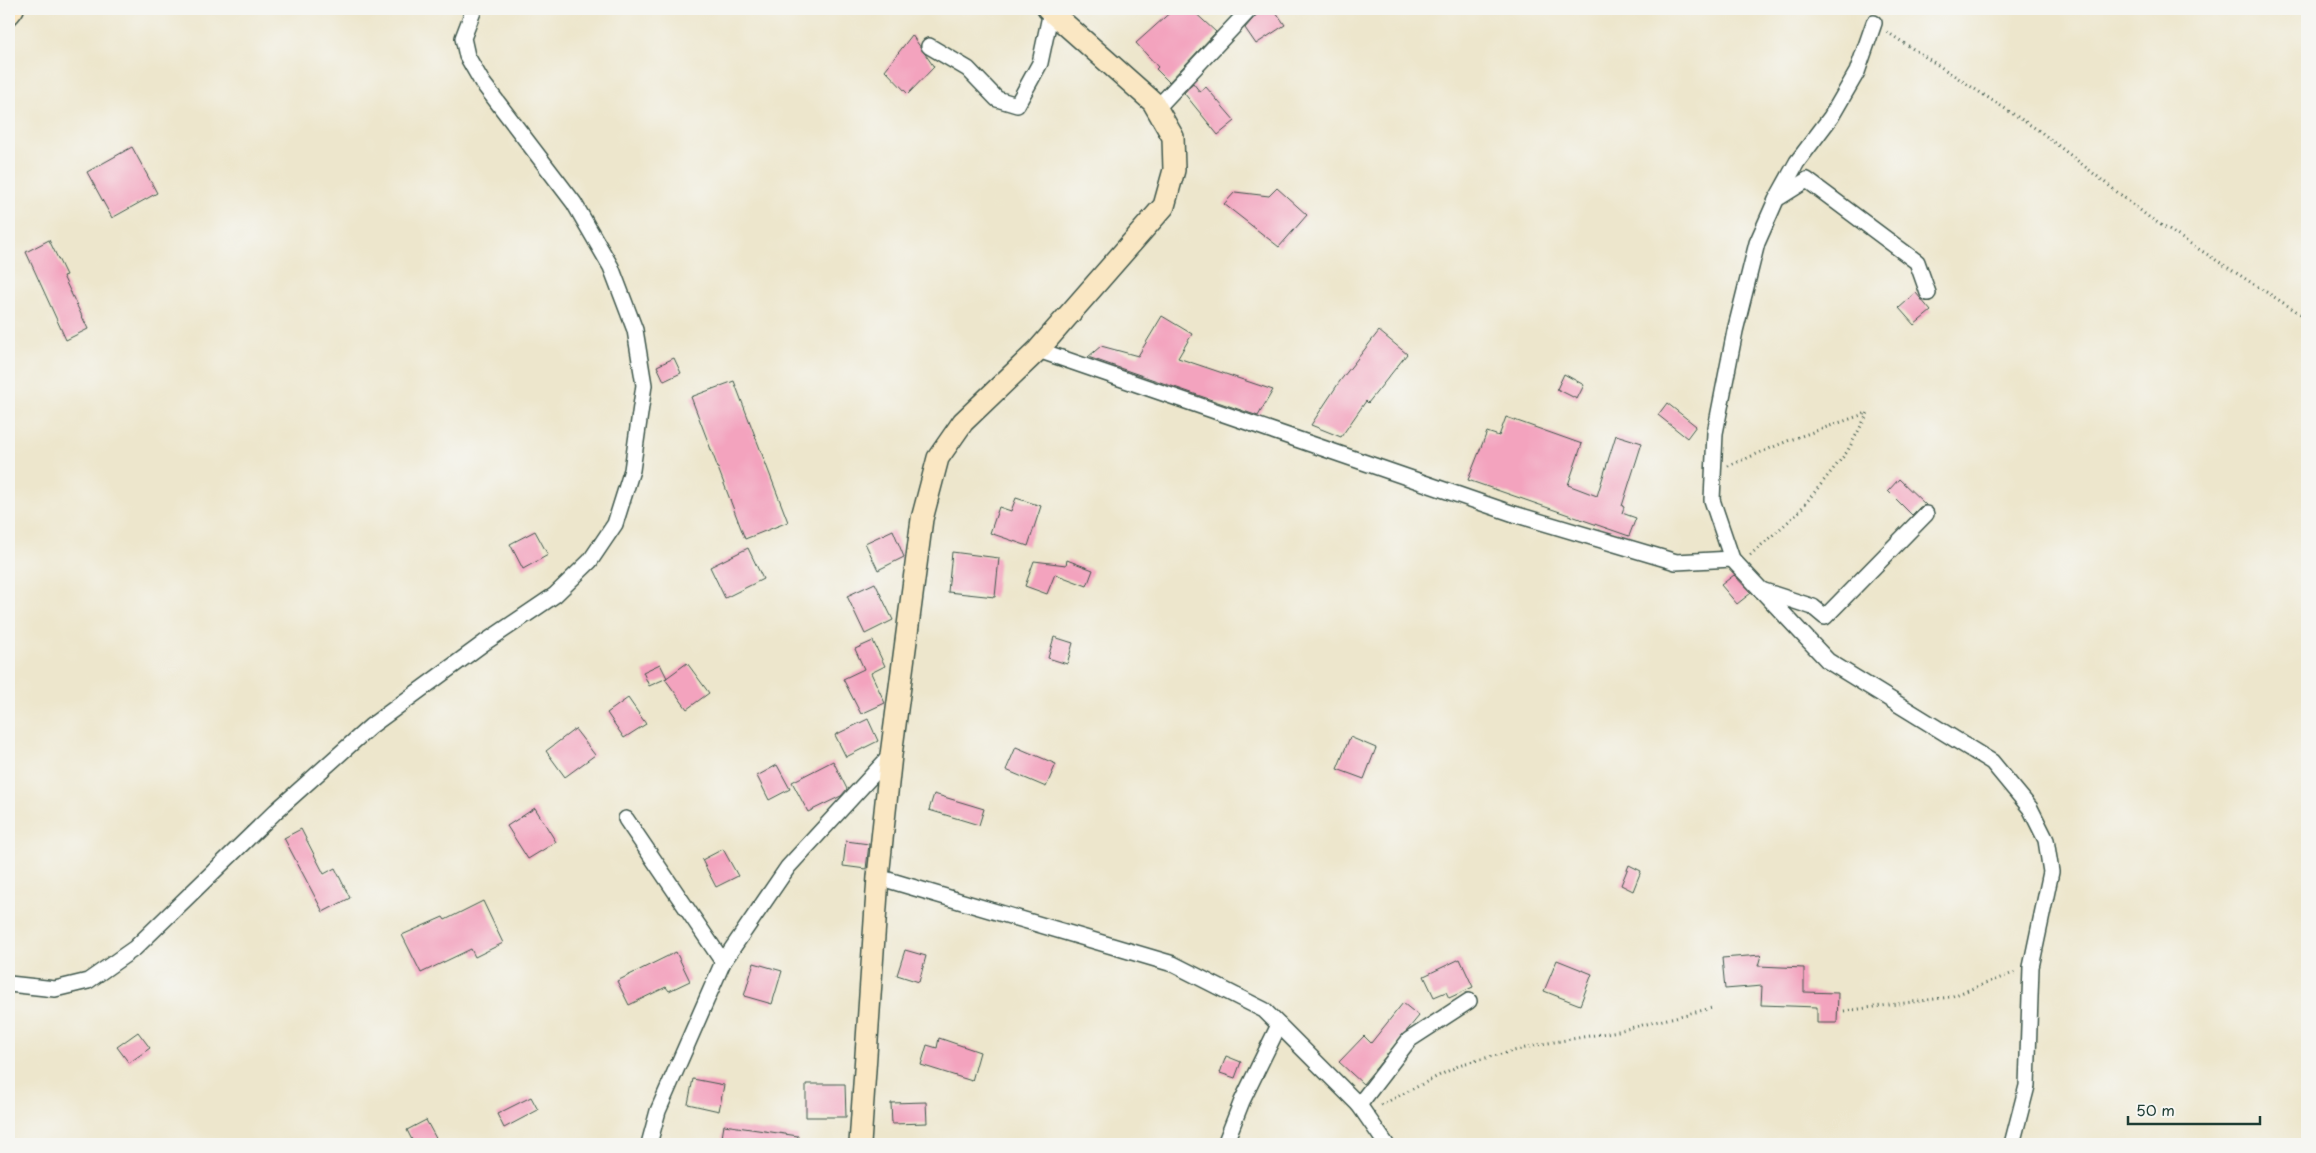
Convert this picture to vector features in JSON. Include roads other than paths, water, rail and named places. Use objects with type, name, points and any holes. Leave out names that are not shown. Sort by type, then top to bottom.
[{"type":"street","points":[[9,14],[13,9]]},
{"type":"street","points":[[9,984],[54,989],[88,980],[135,948],[276,811],[371,726],[484,642],[555,595],[590,561],[615,524],[632,470],[644,385],[635,330],[611,266],[574,203],[482,82],[467,56],[464,38],[474,9]]},
{"type":"street","points":[[1157,108],[1250,9]]},
{"type":"street","points":[[860,1144],[878,877],[922,519],[938,458],[963,422],[1038,350],[1164,206],[1174,170],[1173,137],[1157,108],[1139,89],[1050,10]]},
{"type":"street","points":[[929,46],[968,69],[997,99],[1017,105],[1040,63],[1050,10]]},
{"type":"street","points":[[1874,23],[1857,72],[1831,117],[1797,162],[1776,200],[1757,243],[1734,331],[1715,433],[1712,500],[1735,562],[1828,661],[1992,762],[2030,808],[2046,840],[2051,872],[2031,967],[2027,1086],[2012,1144]]},
{"type":"street","points":[[1776,200],[1807,180],[1917,262],[1928,294]]},
{"type":"street","points":[[1038,350],[1524,517],[1676,562],[1735,562]]},
{"type":"street","points":[[1760,589],[1813,607],[1825,617],[1926,514]]},
{"type":"street","points":[[649,1144],[658,1111],[723,962],[788,867],[892,754]]},
{"type":"street","points":[[626,819],[723,962]]},
{"type":"street","points":[[878,877],[1173,964],[1264,1010],[1362,1110],[1386,1144]]},
{"type":"street","points":[[1362,1110],[1410,1040],[1469,1001]]},
{"type":"street","points":[[1225,1144],[1242,1100],[1279,1025]]}]
